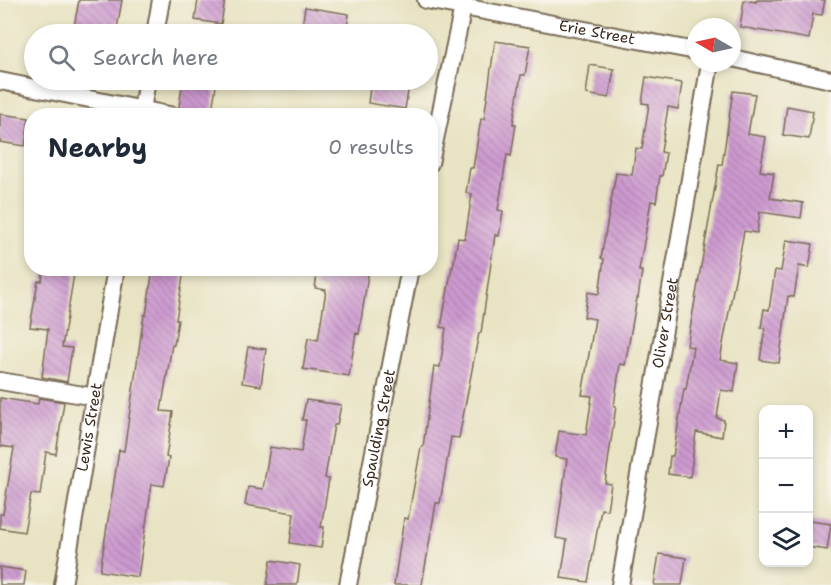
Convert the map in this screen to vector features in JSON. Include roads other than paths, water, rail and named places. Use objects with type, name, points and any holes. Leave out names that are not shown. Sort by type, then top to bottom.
[{"type":"street","points":[[157,24],[161,0]]},
{"type":"street","name":"Erie Street","points":[[426,0],[687,49]]},
{"type":"street","points":[[438,125],[463,7]]},
{"type":"street","points":[[741,60],[831,80]]},
{"type":"street","name":"Oliver Street","points":[[620,585],[708,72]]},
{"type":"street","points":[[0,81],[24,86]]},
{"type":"street","points":[[41,90],[124,108]]},
{"type":"street","points":[[143,108],[145,90]]},
{"type":"street","name":"Lewis Street","points":[[63,585],[115,276]]},
{"type":"street","name":"Spaulding Street","points":[[348,585],[408,276]]},
{"type":"street","points":[[0,381],[95,397]]}]
